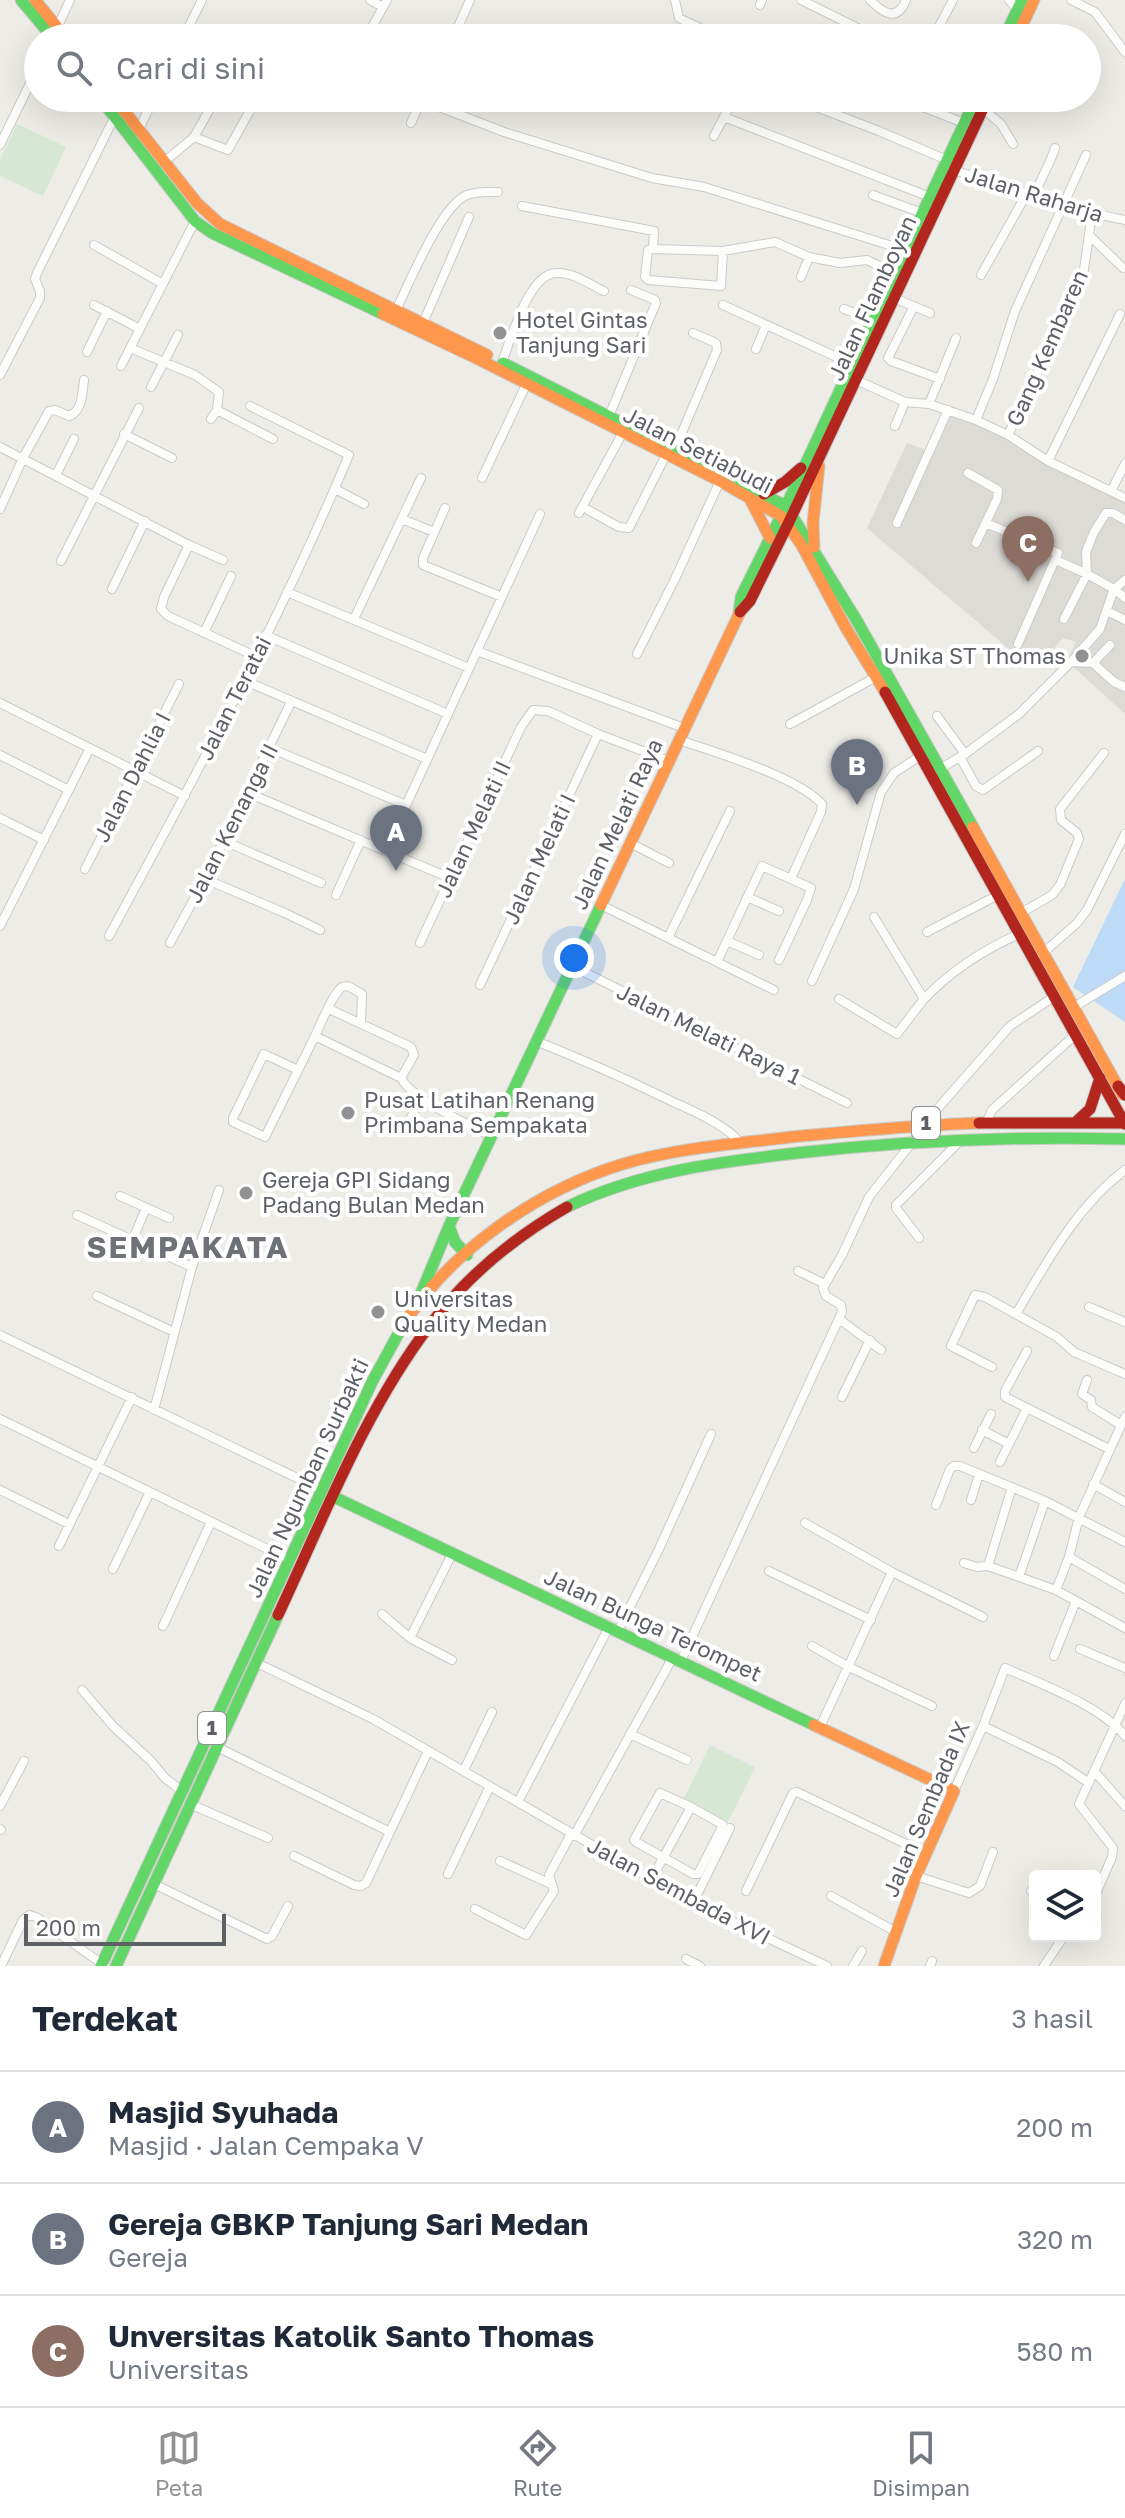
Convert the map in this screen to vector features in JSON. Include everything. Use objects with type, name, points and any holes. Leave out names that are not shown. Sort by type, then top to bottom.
[{"type":"main road","points":[[21,0],[44,24]]},
{"type":"main road","points":[[35,0],[48,24]]},
{"type":"main road","points":[[1012,24],[1023,3]]},
{"type":"main road","points":[[1019,24],[1023,3]]},
{"type":"main road","name":"Jalan Setiabudi","points":[[112,112],[195,221],[212,233],[470,355],[622,434],[764,494],[787,515],[815,550],[857,621],[998,895],[1042,954],[1123,1094]]},
{"type":"main road","name":"Jalan Setiabudi","points":[[125,112],[197,203],[220,224],[609,416],[720,481],[787,515],[846,628],[920,756],[935,772],[1021,913],[1024,932],[1055,996],[1125,1123]]},
{"type":"main road","name":"Jalan Flamboyan","points":[[787,515],[806,463],[856,380],[894,298],[969,112]]},
{"type":"main road","name":"Jalan Flamboyan","points":[[787,515],[820,455],[852,364],[922,213],[980,112]]},
{"type":"main road","points":[[815,550],[813,523],[820,455]]},
{"type":"main road","points":[[764,494],[785,482],[806,463]]},
{"type":"main road","points":[[749,497],[770,538]]},
{"type":"main road","name":"Jalan Melati Raya","points":[[739,613],[741,597],[770,538],[787,515]]},
{"type":"main road","name":"Jalan Melati Raya","points":[[415,1307],[491,1136],[739,613],[750,601],[775,550],[787,515]]},
{"type":"main road","points":[[775,550],[801,544]]},
{"type":"main road","points":[[846,628],[857,621]]},
{"type":"main road","points":[[1077,1121],[1090,1109],[1100,1078]]},
{"type":"main road","name":"Jalan Ngumban Surbakti","points":[[116,1966],[329,1494],[373,1380],[415,1307],[438,1280],[467,1255],[536,1204],[583,1178],[624,1164],[688,1150],[925,1123],[1125,1123]]},
{"type":"main road","name":"Jalan Ngumban Surbakti","points":[[103,1965],[290,1560],[395,1376],[447,1306],[469,1281],[498,1256],[532,1230],[584,1198],[628,1182],[730,1161],[913,1141],[1058,1136],[1125,1139]]},
{"type":"main road","points":[[1105,1138],[1125,1147]]},
{"type":"main road","points":[[730,1161],[735,1144]]},
{"type":"main road","points":[[449,1226],[455,1242],[467,1255]]},
{"type":"main road","name":"Jalan Bunga Terompet","points":[[329,1494],[954,1791]]},
{"type":"main road","name":"Jalan Sembada IX","points":[[884,1966],[925,1853],[954,1791]]},
{"type":"street","points":[[59,24],[70,0]]},
{"type":"street","points":[[190,24],[202,0]]},
{"type":"street","points":[[370,0],[385,3],[374,24]]},
{"type":"street","points":[[459,24],[470,0]]},
{"type":"street","points":[[675,0],[679,18],[692,24]]},
{"type":"street","points":[[801,0],[850,24]]},
{"type":"street","points":[[870,0],[887,13],[894,14],[901,11],[906,0]]},
{"type":"street","points":[[940,24],[953,0]]},
{"type":"street","points":[[1071,0],[1095,12],[1125,52]]},
{"type":"street","points":[[0,145],[24,96]]},
{"type":"street","points":[[139,129],[147,112]]},
{"type":"street","points":[[164,162],[194,137],[208,112]]},
{"type":"street","points":[[194,137],[223,151],[228,150],[249,112]]},
{"type":"street","points":[[411,123],[415,112]]},
{"type":"street","points":[[453,112],[504,132],[652,178],[704,187],[905,250]]},
{"type":"street","points":[[714,136],[727,112]]},
{"type":"street","name":"Jalan Raharja","points":[[829,112],[879,131],[948,166],[1030,196],[1125,220]]},
{"type":"street","points":[[936,112],[964,123]]},
{"type":"street","points":[[991,112],[1013,144]]},
{"type":"street","points":[[0,375],[40,298],[35,279],[37,273],[115,116]]},
{"type":"street","points":[[724,117],[930,197]]},
{"type":"street","points":[[981,275],[1046,172],[1055,148]]},
{"type":"street","points":[[976,420],[1015,311],[1086,155]]},
{"type":"street","points":[[396,310],[430,242],[456,202],[473,193],[498,192]]},
{"type":"street","points":[[873,195],[922,213]]},
{"type":"street","points":[[522,206],[654,231],[653,249]]},
{"type":"street","name":"Gang Kembaren","points":[[1008,435],[1083,276],[1092,214]]},
{"type":"street","points":[[423,323],[469,217]]},
{"type":"street","points":[[121,366],[195,221]]},
{"type":"street","points":[[1090,236],[1123,268]]},
{"type":"street","points":[[723,251],[721,286],[648,280],[645,277],[648,250],[723,251],[775,242],[809,257],[840,263],[867,260],[894,273]]},
{"type":"street","points":[[94,245],[163,284]]},
{"type":"street","points":[[801,277],[809,257]]},
{"type":"street","points":[[502,362],[533,286],[543,278],[551,273],[569,274],[604,291]]},
{"type":"street","points":[[609,416],[656,303],[631,290]]},
{"type":"street","points":[[894,298],[930,313]]},
{"type":"street","points":[[94,305],[140,329]]},
{"type":"street","points":[[723,305],[852,364]]},
{"type":"street","points":[[914,306],[888,358],[940,379]]},
{"type":"street","points":[[844,309],[873,320]]},
{"type":"street","points":[[87,352],[107,311]]},
{"type":"street","points":[[1048,461],[1120,314]]},
{"type":"street","points":[[756,349],[766,325]]},
{"type":"street","points":[[622,434],[583,512],[629,528],[670,452],[717,350],[716,343],[693,333]]},
{"type":"street","points":[[151,387],[178,335]]},
{"type":"street","points":[[929,404],[956,338]]},
{"type":"street","points":[[130,348],[195,375],[219,392],[217,410],[211,419]]},
{"type":"street","points":[[0,509],[49,411],[55,410],[69,416],[76,413],[84,380]]},
{"type":"street","points":[[856,380],[905,402],[929,404],[976,420],[1008,435],[1048,461],[1125,498]]},
{"type":"street","points":[[482,478],[526,385]]},
{"type":"street","points":[[895,426],[905,402]]},
{"type":"street","name":"Jalan Teratai","points":[[109,936],[185,796],[287,592],[349,455],[250,406]]},
{"type":"street","points":[[61,561],[139,408]]},
{"type":"street","points":[[217,410],[273,439]]},
{"type":"street","points":[[897,523],[948,410]]},
{"type":"street","points":[[124,434],[172,458]]},
{"type":"street","points":[[56,475],[74,439]]},
{"type":"street","points":[[0,447],[223,560]]},
{"type":"street","points":[[1111,491],[1125,464]]},
{"type":"street","points":[[968,473],[998,490],[997,499],[976,543]]},
{"type":"street","points":[[354,619],[421,478]]},
{"type":"street","points":[[637,654],[720,481]]},
{"type":"street","points":[[335,489],[364,504]]},
{"type":"street","points":[[445,508],[423,558],[423,565],[502,597]]},
{"type":"street","points":[[1064,619],[1087,574],[1086,552],[1094,532],[1106,513],[1113,513],[1125,520]]},
{"type":"street","points":[[385,851],[540,514]]},
{"type":"street","points":[[402,519],[434,532]]},
{"type":"street","points":[[112,589],[145,521]]},
{"type":"street","points":[[986,523],[1057,552],[1018,644]]},
{"type":"street","points":[[189,545],[161,609],[168,616],[255,656]]},
{"type":"street","points":[[1056,560],[1087,574],[1125,598]]},
{"type":"street","points":[[204,633],[231,576]]},
{"type":"street","points":[[935,772],[1019,714],[1071,662],[1100,629],[1114,589],[1125,580]]},
{"type":"street","points":[[287,592],[469,668]]},
{"type":"street","points":[[1107,611],[1125,620]]},
{"type":"street","points":[[265,635],[448,714]]},
{"type":"street","points":[[1093,663],[1110,645]]},
{"type":"street","points":[[477,651],[682,734],[814,796],[822,804],[821,812],[793,874]]},
{"type":"street","points":[[1071,662],[1093,663],[1114,682],[1125,687]]},
{"type":"street","points":[[790,724],[876,677]]},
{"type":"street","points":[[243,680],[427,759]]},
{"type":"street","name":"Jalan Dahlia I","points":[[85,869],[179,684]]},
{"type":"street","name":"Jalan Kenanga II","points":[[170,943],[205,879],[291,702]]},
{"type":"street","points":[[0,703],[185,796]]},
{"type":"street","name":"Jalan Melati II","points":[[420,943],[521,727],[533,710],[548,711],[598,734]]},
{"type":"street","points":[[937,716],[976,786],[983,790],[1038,751]]},
{"type":"street","points":[[598,734],[669,761]]},
{"type":"street","name":"Jalan Melati I","points":[[480,985],[598,734]]},
{"type":"street","points":[[0,926],[90,748]]},
{"type":"street","points":[[270,748],[406,805]]},
{"type":"street","points":[[1021,913],[1052,895],[1060,885],[1079,839],[1077,833],[1061,820],[1060,809],[1104,753]]},
{"type":"street","points":[[0,755],[69,790]]},
{"type":"street","points":[[812,981],[854,889],[881,792],[894,773],[920,756]]},
{"type":"street","points":[[248,793],[450,878]]},
{"type":"street","points":[[668,938],[730,811]]},
{"type":"street","points":[[0,818],[44,840]]},
{"type":"street","points":[[1042,954],[1087,910],[1125,834]]},
{"type":"street","points":[[336,895],[361,840]]},
{"type":"street","points":[[224,841],[321,883]]},
{"type":"street","points":[[630,843],[669,863]]},
{"type":"street","points":[[717,962],[762,866],[811,888],[779,960]]},
{"type":"street","points":[[205,879],[320,930]]},
{"type":"street","points":[[927,932],[998,895]]},
{"type":"street","points":[[747,897],[779,911]]},
{"type":"street","points":[[601,905],[774,990]]},
{"type":"street","points":[[874,917],[924,999]]},
{"type":"street","points":[[839,999],[897,1034],[924,999],[961,967],[1024,932]]},
{"type":"street","points":[[727,941],[759,955]]},
{"type":"street","name":"Jalan Melati Raya 1","points":[[572,966],[847,1103]]},
{"type":"street","points":[[1074,1007],[1125,976]]},
{"type":"street","points":[[298,1070],[264,1054],[233,1122],[265,1137],[342,987],[348,986],[362,994],[361,1023]]},
{"type":"street","points":[[925,1123],[1010,1026],[1055,996]]},
{"type":"street","points":[[329,1009],[411,1047],[414,1055],[401,1078]]},
{"type":"street","points":[[987,1121],[992,1110],[1075,1035]]},
{"type":"street","points":[[315,1036],[401,1078],[421,1098],[491,1136]]},
{"type":"street","points":[[536,1041],[589,1062],[700,1115],[730,1132],[735,1144]]},
{"type":"street","points":[[405,1129],[421,1098]]},
{"type":"street","points":[[919,1238],[896,1205],[962,1139]]},
{"type":"street","points":[[475,1909],[526,1935],[554,1891],[549,1875],[677,1659],[839,1319],[841,1305],[824,1294],[825,1284],[869,1197],[913,1141]]},
{"type":"street","points":[[1016,1314],[1075,1223],[1101,1189],[1125,1170]]},
{"type":"street","points":[[154,1410],[192,1267],[219,1190]]},
{"type":"street","points":[[120,1196],[169,1218]]},
{"type":"street","points":[[132,1241],[146,1208]]},
{"type":"street","points":[[77,1215],[192,1267]]},
{"type":"street","points":[[798,1271],[825,1284]]},
{"type":"street","points":[[992,1367],[953,1348],[953,1340],[975,1295],[985,1297],[1057,1337],[1074,1352],[1125,1374]]},
{"type":"street","points":[[97,1296],[174,1332]]},
{"type":"street","points":[[1089,1307],[1125,1322]]},
{"type":"street","points":[[839,1319],[881,1350]]},
{"type":"street","points":[[0,1335],[329,1494]]},
{"type":"street","points":[[842,1397],[870,1340]]},
{"type":"street","points":[[1027,1351],[1004,1393],[1006,1398],[1109,1449]]},
{"type":"street","points":[[1056,1590],[1069,1557],[1079,1517],[1123,1421],[1092,1407],[1091,1400],[1082,1394],[1087,1380]]},
{"type":"street","points":[[59,1546],[132,1397]]},
{"type":"street","points":[[1000,1462],[1027,1408]]},
{"type":"street","points":[[974,1448],[991,1414]]},
{"type":"street","points":[[0,1419],[290,1560]]},
{"type":"street","points":[[982,1430],[1009,1444]]},
{"type":"street","points":[[518,1802],[659,1549],[711,1434]]},
{"type":"street","points":[[936,1505],[954,1466],[1045,1501],[1125,1542]]},
{"type":"street","points":[[971,1500],[979,1474]]},
{"type":"street","points":[[1093,1484],[1125,1502]]},
{"type":"street","points":[[988,1566],[1012,1487]]},
{"type":"street","points":[[0,1490],[69,1524]]},
{"type":"street","points":[[113,1569],[150,1492]]},
{"type":"street","points":[[1019,1577],[1045,1501]]},
{"type":"street","points":[[163,1626],[211,1522]]},
{"type":"street","points":[[805,1523],[892,1572],[983,1617]]},
{"type":"street","points":[[410,1638],[453,1552]]},
{"type":"street","points":[[1069,1557],[1125,1589]]},
{"type":"street","points":[[964,1563],[988,1566],[1056,1590],[1125,1628]]},
{"type":"street","points":[[769,1571],[871,1620]]},
{"type":"street","points":[[820,1727],[892,1572]]},
{"type":"street","points":[[1054,1656],[1076,1601]]},
{"type":"street","points":[[382,1614],[410,1638],[452,1660]]},
{"type":"street","points":[[812,1646],[932,1706]]},
{"type":"street","points":[[1080,1649],[1125,1668]]},
{"type":"street","name":"Jalan Sembada XVI","points":[[255,1662],[373,1719],[693,1903],[827,1966]]},
{"type":"street","name":"Jalan Sembada IX","points":[[954,1791],[1005,1668],[1056,1690],[1116,1724]]},
{"type":"street","points":[[82,1690],[113,1726],[183,1792]]},
{"type":"street","points":[[1101,1882],[1113,1848],[1079,1806],[1125,1704]]},
{"type":"street","points":[[464,1770],[492,1712]]},
{"type":"street","points":[[1116,1724],[1125,1736]]},
{"type":"street","points":[[983,1726],[1058,1762],[1089,1783]]},
{"type":"street","points":[[630,1734],[687,1760]]},
{"type":"street","points":[[217,1747],[390,1832]]},
{"type":"street","points":[[294,1856],[361,1886],[369,1878],[428,1751]]},
{"type":"street","points":[[0,1806],[24,1761]]},
{"type":"street","points":[[1095,1772],[1125,1806]]},
{"type":"street","points":[[448,1874],[490,1786]]},
{"type":"street","points":[[746,1891],[793,1793],[797,1792],[925,1853]]},
{"type":"street","points":[[662,1793],[723,1825],[696,1876],[664,1857],[634,1840],[658,1794],[662,1793]]},
{"type":"street","points":[[190,1804],[268,1838]]},
{"type":"street","points":[[651,1880],[691,1807]]},
{"type":"street","points":[[693,1903],[730,1828]]},
{"type":"street","points":[[916,1876],[969,1893],[980,1886],[993,1852]]},
{"type":"street","points":[[500,1861],[551,1884]]},
{"type":"street","points":[[154,1884],[267,1939],[272,1936],[288,1906]]},
{"type":"street","points":[[831,1896],[896,1932]]},
{"type":"street","points":[[1,1966],[23,1920],[29,1915],[103,1965]]},
{"type":"street","points":[[1044,1966],[1060,1942]]},
{"type":"street","points":[[853,1966],[862,1951]]},
{"type":"street","points":[[686,1959],[700,1966]]},
{"type":"shaded area","points":[[954,409],[1125,496],[1125,714],[1067,661],[1076,642],[1063,638],[1051,652],[1030,667],[867,528],[907,443],[934,453]]},
{"type":"green space","points":[[17,124],[66,147],[43,196],[0,176],[0,160]]},
{"type":"green space","points":[[710,1745],[755,1767],[728,1822],[683,1800]]},
{"type":"water","points":[[1125,879],[1125,1022],[1073,987]]},
{"type":"waterway","points":[[1106,33],[1114,44]]},
{"type":"traffic: fast","points":[[21,0],[41,24]]},
{"type":"traffic: fast","points":[[1011,24],[1022,0]]},
{"type":"traffic: fast","points":[[111,112],[195,221],[212,233],[383,314]]},
{"type":"traffic: fast","points":[[739,613],[741,597],[969,112]]},
{"type":"traffic: fast","points":[[503,363],[786,506],[857,621],[973,827]]},
{"type":"traffic: fast","points":[[419,1298],[449,1226],[601,905]]},
{"type":"traffic: fast","points":[[567,1207],[651,1177],[767,1156],[961,1140],[1125,1139]]},
{"type":"traffic: fast","points":[[449,1226],[455,1242],[467,1255]]},
{"type":"traffic: fast","points":[[101,1966],[373,1380],[402,1327]]},
{"type":"traffic: fast","points":[[334,1497],[814,1725]]},
{"type":"traffic: fast","points":[[116,1966],[278,1615]]},
{"type":"traffic: slow","points":[[35,0],[55,24]]},
{"type":"traffic: slow","points":[[1023,24],[1034,0]]},
{"type":"traffic: slow","points":[[125,112],[197,203],[220,224],[487,355]]},
{"type":"traffic: slow","points":[[383,314],[720,481],[781,516],[801,544],[885,692]]},
{"type":"traffic: slow","points":[[814,547],[813,523],[819,466]]},
{"type":"traffic: slow","points":[[750,499],[770,538]]},
{"type":"traffic: slow","points":[[601,905],[740,612]]},
{"type":"traffic: slow","points":[[973,827],[1122,1094]]},
{"type":"traffic: slow","points":[[402,1327],[422,1299],[471,1248],[528,1207],[591,1175],[623,1164],[685,1150],[791,1137],[979,1123]]},
{"type":"traffic: slow","points":[[814,1725],[954,1791],[916,1876],[884,1966]]},
{"type":"traffic: jam","points":[[740,612],[750,601],[788,524],[981,112]]},
{"type":"traffic: jam","points":[[764,494],[801,468]]},
{"type":"traffic: jam","points":[[885,692],[1125,1124]]},
{"type":"traffic: jam","points":[[1077,1121],[1090,1109],[1100,1078]]},
{"type":"traffic: jam","points":[[1118,1086],[1125,1095]]},
{"type":"traffic: jam","points":[[979,1123],[1125,1123]]},
{"type":"traffic: jam","points":[[278,1615],[365,1429],[430,1325],[475,1274],[529,1231],[567,1207]]},
{"type":"place","name":"Hotel Gintas Tanjung Sari","points":[[500,333]]},
{"type":"place","name":"Unversitas Katolik Santo Thomas","points":[[1028,582]]},
{"type":"place","name":"Unika ST Thomas","points":[[1082,656]]},
{"type":"place","name":"Gereja GBKP Tanjung Sari Medan","points":[[857,805]]},
{"type":"place","name":"Masjid Syuhada","points":[[396,871]]},
{"type":"place","name":"Pusat Latihan Renang Primbana Sempakata","points":[[348,1113]]},
{"type":"place","name":"Gereja GPI Sidang Padang Bulan Medan","points":[[246,1193]]},
{"type":"place","name":"Universitas Quality Medan","points":[[378,1312]]},
{"type":"district","name":"SEMPAKATA","points":[[188,1248]]}]
